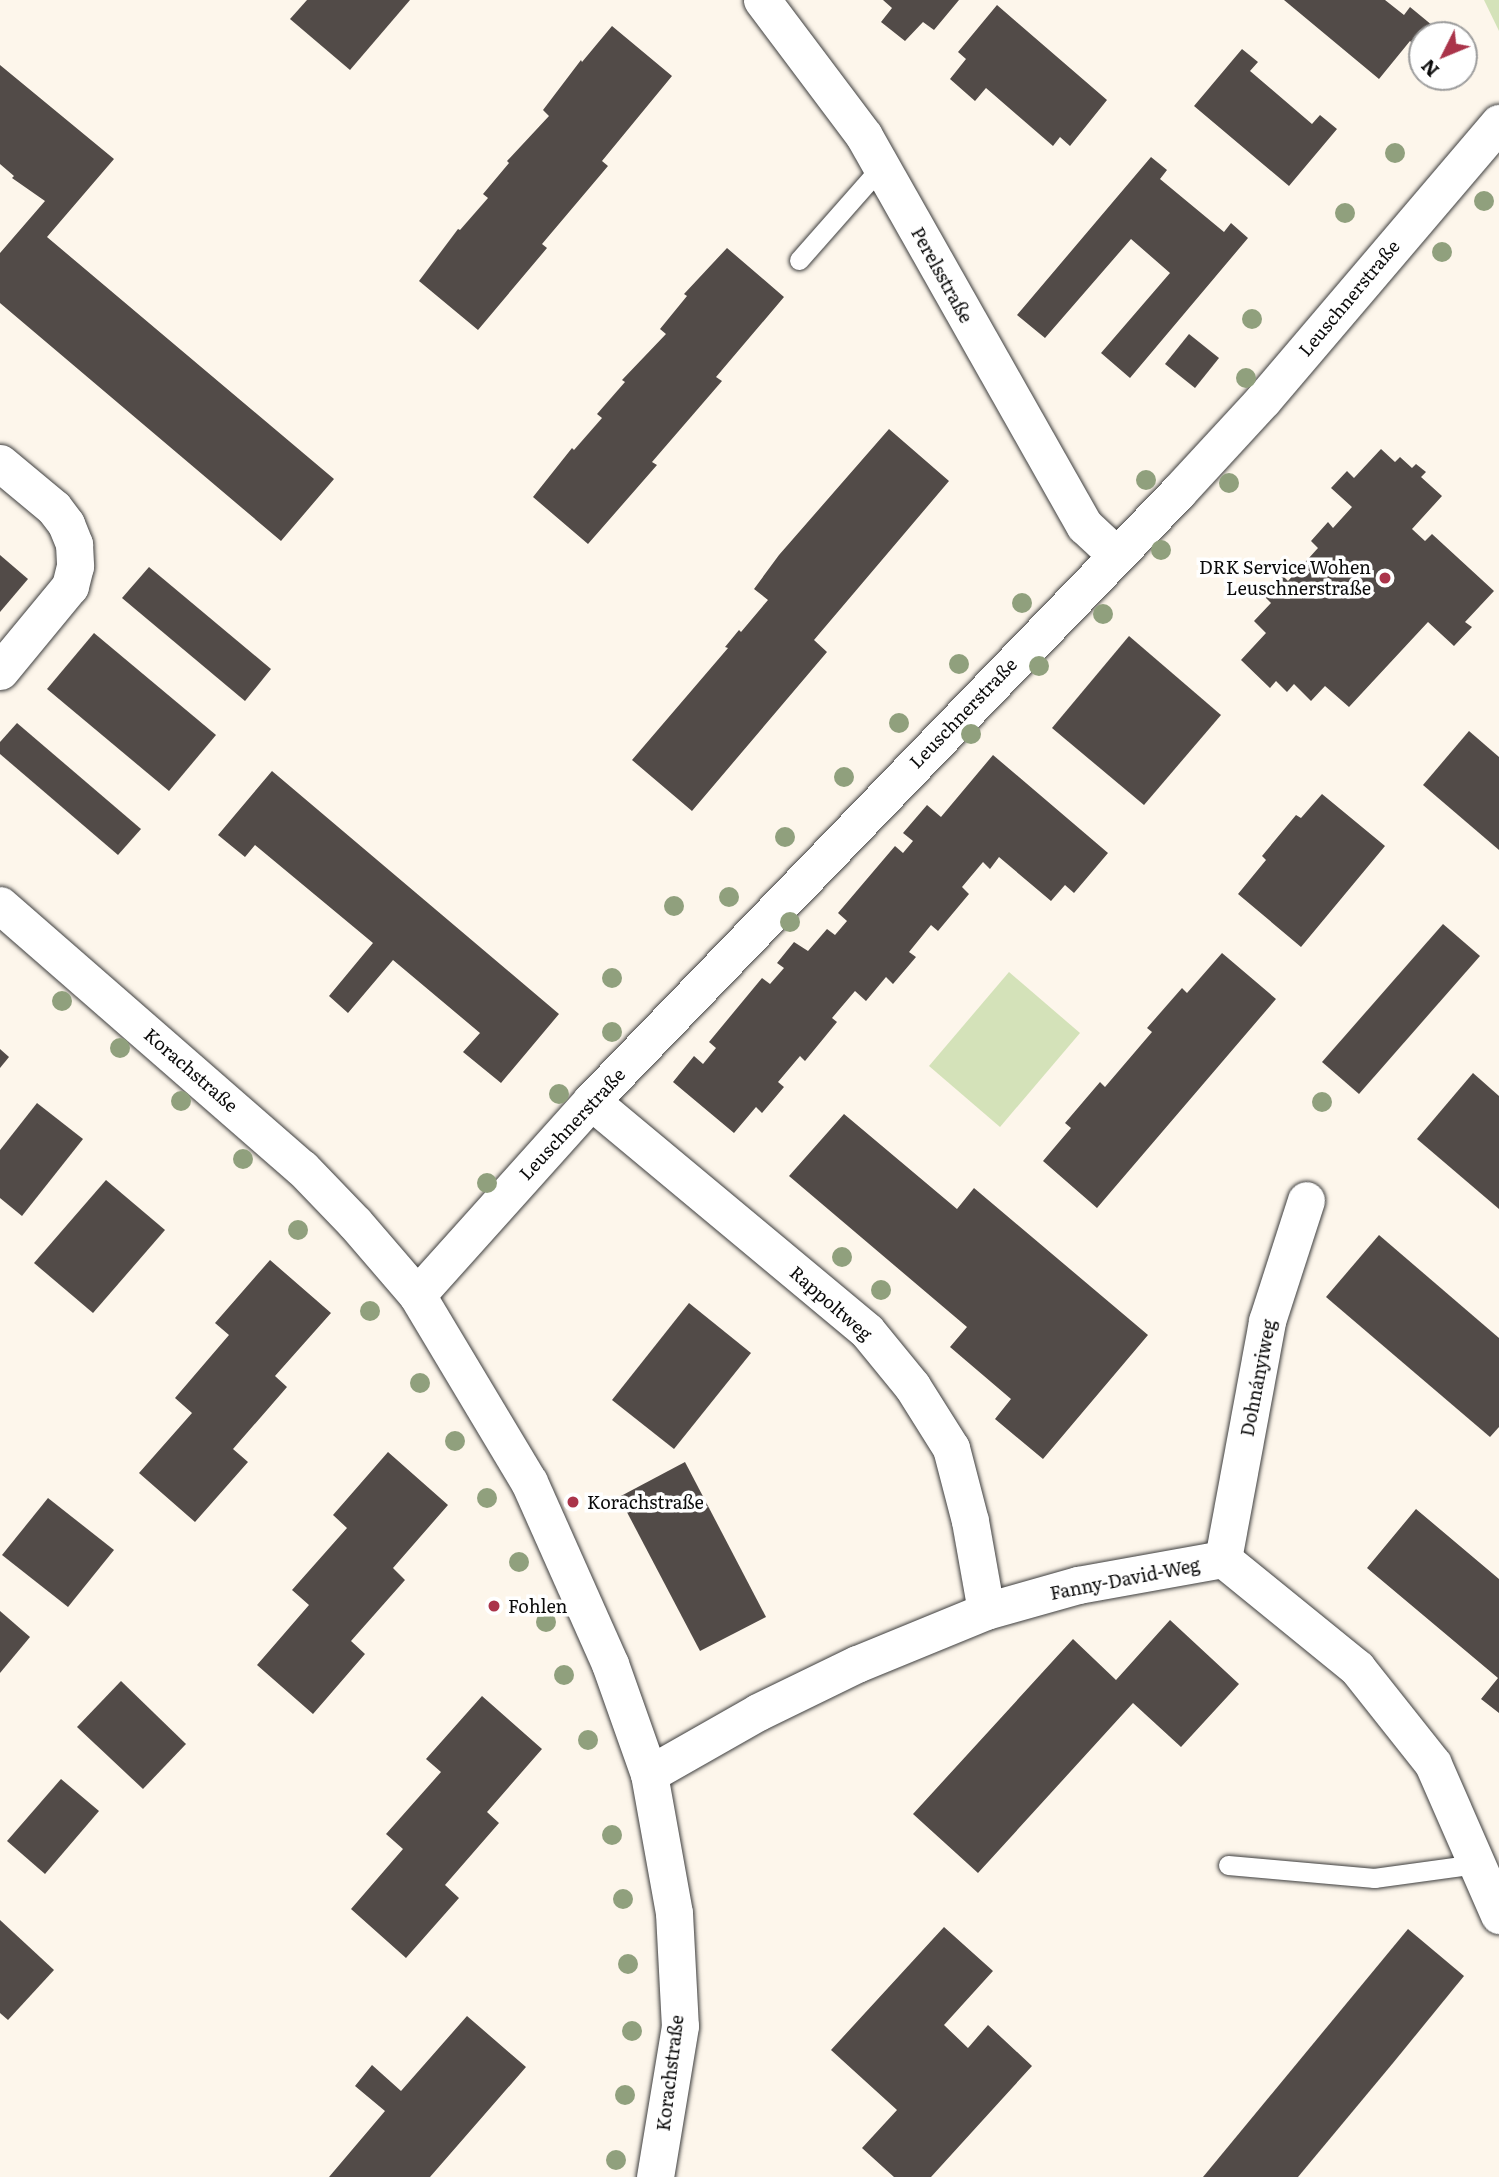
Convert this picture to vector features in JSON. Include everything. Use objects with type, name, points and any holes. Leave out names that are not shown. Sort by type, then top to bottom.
[{"type":"street","name":"Perelsstraße","points":[[762,0],[864,136],[1085,526],[1115,554]]},
{"type":"street","name":"Leuschnerstraße","points":[[417,1295],[591,1101],[1115,554],[1178,492],[1263,400],[1499,123]]},
{"type":"street","points":[[0,463],[54,509],[66,524],[74,544],[75,566],[70,586],[0,671]]},
{"type":"street","name":"Korachstraße","points":[[0,905],[302,1168],[355,1223],[417,1295],[529,1482],[610,1664],[649,1774],[674,1913],[680,2026],[655,2177]]},
{"type":"street","name":"Rappoltweg","points":[[591,1101],[866,1331],[912,1386],[951,1448],[970,1521],[986,1611]]},
{"type":"street","name":"Dohnányiweg","points":[[1223,1559],[1267,1321],[1306,1200]]},
{"type":"street","name":"Fanny-David-Weg","points":[[649,1774],[758,1712],[857,1664],[986,1611],[1078,1585],[1223,1559],[1357,1668],[1433,1764],[1499,1915]]},
{"type":"lane","points":[[799,260],[881,167]]},
{"type":"lane","points":[[1228,1865],[1374,1878],[1476,1864]]},
{"type":"green space","points":[[1484,0],[1499,0],[1499,31]]},
{"type":"green space","points":[[1009,972],[1080,1033],[1000,1127],[929,1066]]},
{"type":"building","points":[[307,0],[410,0],[350,70],[290,19]]},
{"type":"building","points":[[883,0],[959,0],[934,30],[923,22],[905,41],[881,22],[892,8]]},
{"type":"building","points":[[1284,0],[1385,0],[1404,15],[1410,7],[1427,21],[1408,21],[1408,43],[1379,79]]},
{"type":"building","points":[[997,5],[1107,100],[1070,146],[1060,137],[1053,146],[986,88],[975,101],[950,79],[966,59],[958,52]]},
{"type":"building","points":[[612,26],[672,76],[602,161],[608,166],[542,244],[547,248],[478,330],[419,281],[458,229],[460,230],[488,198],[483,194],[509,163],[507,161],[549,116],[543,110],[581,60],[582,62]]},
{"type":"building","points":[[1242,49],[1258,62],[1250,71],[1312,124],[1320,115],[1337,129],[1289,186],[1194,106]]},
{"type":"building","points":[[0,65],[114,159],[47,237],[334,479],[281,541],[0,303],[0,253],[45,201],[12,178],[14,176],[0,164]]},
{"type":"building","points":[[1151,157],[1167,170],[1160,179],[1224,232],[1231,223],[1248,238],[1130,378],[1101,353],[1170,273],[1131,239],[1045,338],[1017,315]]},
{"type":"building","points":[[727,248],[784,297],[716,377],[722,381],[652,462],[657,465],[588,544],[533,497],[572,448],[574,450],[602,418],[597,414],[625,382],[622,380],[666,334],[660,329],[687,296],[684,294]]},
{"type":"building","points":[[1189,334],[1219,358],[1195,388],[1165,364]]},
{"type":"building","points":[[889,429],[949,481],[814,640],[827,652],[692,811],[632,760],[728,648],[725,647],[739,630],[741,632],[768,600],[754,589],[779,555]]},
{"type":"building","name":"DRK Service Wohen Leuschnerstraße","points":[[1381,449],[1395,462],[1400,457],[1412,468],[1416,464],[1426,472],[1421,477],[1442,496],[1412,529],[1425,541],[1432,534],[1494,591],[1465,622],[1472,627],[1454,646],[1428,622],[1349,707],[1325,686],[1311,701],[1294,684],[1287,692],[1276,681],[1270,688],[1241,660],[1266,633],[1254,621],[1271,603],[1263,595],[1282,575],[1288,581],[1318,548],[1311,541],[1328,522],[1333,528],[1352,507],[1331,488],[1347,471],[1354,478]]},
{"type":"building","points":[[0,555],[28,579],[0,612]]},
{"type":"building","points":[[149,567],[271,669],[245,701],[122,598]]},
{"type":"building","points":[[94,633],[216,735],[169,791],[47,689]]},
{"type":"building","points":[[1129,636],[1221,715],[1144,805],[1052,728]]},
{"type":"building","points":[[17,723],[141,829],[118,855],[0,754],[0,742]]},
{"type":"building","points":[[1469,731],[1499,757],[1499,850],[1423,785]]},
{"type":"building","points":[[993,755],[1108,853],[1074,893],[1065,885],[1051,901],[999,857],[990,869],[983,862],[962,887],[969,894],[938,931],[931,925],[909,952],[916,957],[893,984],[886,977],[866,1001],[855,991],[832,1018],[837,1022],[805,1061],[800,1056],[778,1082],[784,1087],[762,1113],[756,1107],[734,1133],[673,1082],[694,1056],[703,1064],[716,1048],[709,1042],[762,978],[770,984],[784,968],[777,963],[794,942],[808,951],[827,929],[835,935],[847,921],[838,913],[895,846],[903,853],[913,841],[903,833],[927,805],[941,817]]},
{"type":"building","points":[[272,771],[559,1014],[501,1083],[463,1052],[480,1033],[393,960],[348,1013],[329,996],[373,943],[255,845],[245,857],[218,835]]},
{"type":"building","points":[[1322,794],[1385,846],[1301,947],[1238,894],[1266,860],[1262,856],[1296,815],[1301,818]]},
{"type":"building","points":[[1443,924],[1480,956],[1359,1094],[1322,1062]]},
{"type":"building","points":[[1222,953],[1276,999],[1097,1208],[1043,1161],[1071,1128],[1065,1123],[1100,1082],[1105,1087],[1152,1032],[1147,1028],[1182,988],[1187,993]]},
{"type":"building","points":[[0,1049],[9,1057],[0,1068]]},
{"type":"building","points":[[1473,1073],[1499,1096],[1499,1209],[1417,1139]]},
{"type":"building","points":[[37,1103],[83,1139],[22,1216],[0,1198],[0,1150]]},
{"type":"building","points":[[844,1114],[957,1209],[974,1188],[1148,1335],[1043,1459],[995,1419],[1011,1399],[950,1347],[967,1327],[789,1176]]},
{"type":"building","points":[[106,1180],[165,1230],[93,1313],[34,1263]]},
{"type":"building","points":[[1379,1235],[1499,1338],[1499,1427],[1490,1437],[1326,1297]]},
{"type":"building","points":[[270,1260],[331,1313],[275,1376],[287,1387],[233,1449],[248,1462],[195,1522],[139,1473],[192,1413],[175,1398],[229,1335],[215,1323]]},
{"type":"building","points":[[689,1303],[751,1353],[674,1449],[612,1400]]},
{"type":"building","points":[[388,1452],[448,1505],[393,1568],[405,1580],[351,1641],[365,1654],[313,1714],[257,1665],[309,1605],[292,1590],[347,1528],[333,1515]]},
{"type":"building","points":[[685,1462],[766,1617],[700,1651],[619,1497]]},
{"type":"building","points":[[48,1498],[114,1550],[68,1607],[2,1555]]},
{"type":"building","points":[[1416,1509],[1499,1579],[1499,1713],[1481,1699],[1498,1678],[1367,1568]]},
{"type":"building","points":[[0,1611],[30,1637],[0,1673]]},
{"type":"building","points":[[1170,1620],[1239,1684],[1181,1747],[1133,1703],[978,1873],[913,1814],[1073,1639],[1116,1680]]},
{"type":"building","points":[[121,1681],[186,1744],[143,1789],[77,1727]]},
{"type":"building","points":[[482,1696],[542,1749],[487,1812],[499,1823],[445,1885],[459,1898],[406,1958],[351,1909],[403,1849],[386,1834],[441,1772],[426,1759]]},
{"type":"building","points":[[61,1779],[99,1811],[45,1874],[7,1841]]},
{"type":"building","points":[[0,1920],[54,1970],[8,2020],[0,2013]]},
{"type":"building","points":[[944,1927],[993,1971],[944,2025],[968,2048],[988,2025],[1032,2066],[931,2177],[894,2177],[862,2148],[897,2110],[831,2050]]},
{"type":"building","points":[[1408,1929],[1464,1976],[1393,2063],[1298,2177],[1203,2177]]},
{"type":"building","points":[[467,2016],[526,2067],[430,2177],[329,2177],[385,2111],[355,2086],[372,2065],[401,2091]]},
{"type":"place","name":"DRK Service Wohen Leuschnerstraße","points":[[1385,578]]},
{"type":"place","name":"Korachstraße","points":[[573,1502]]},
{"type":"place","name":"Fohlen","points":[[494,1606]]}]
